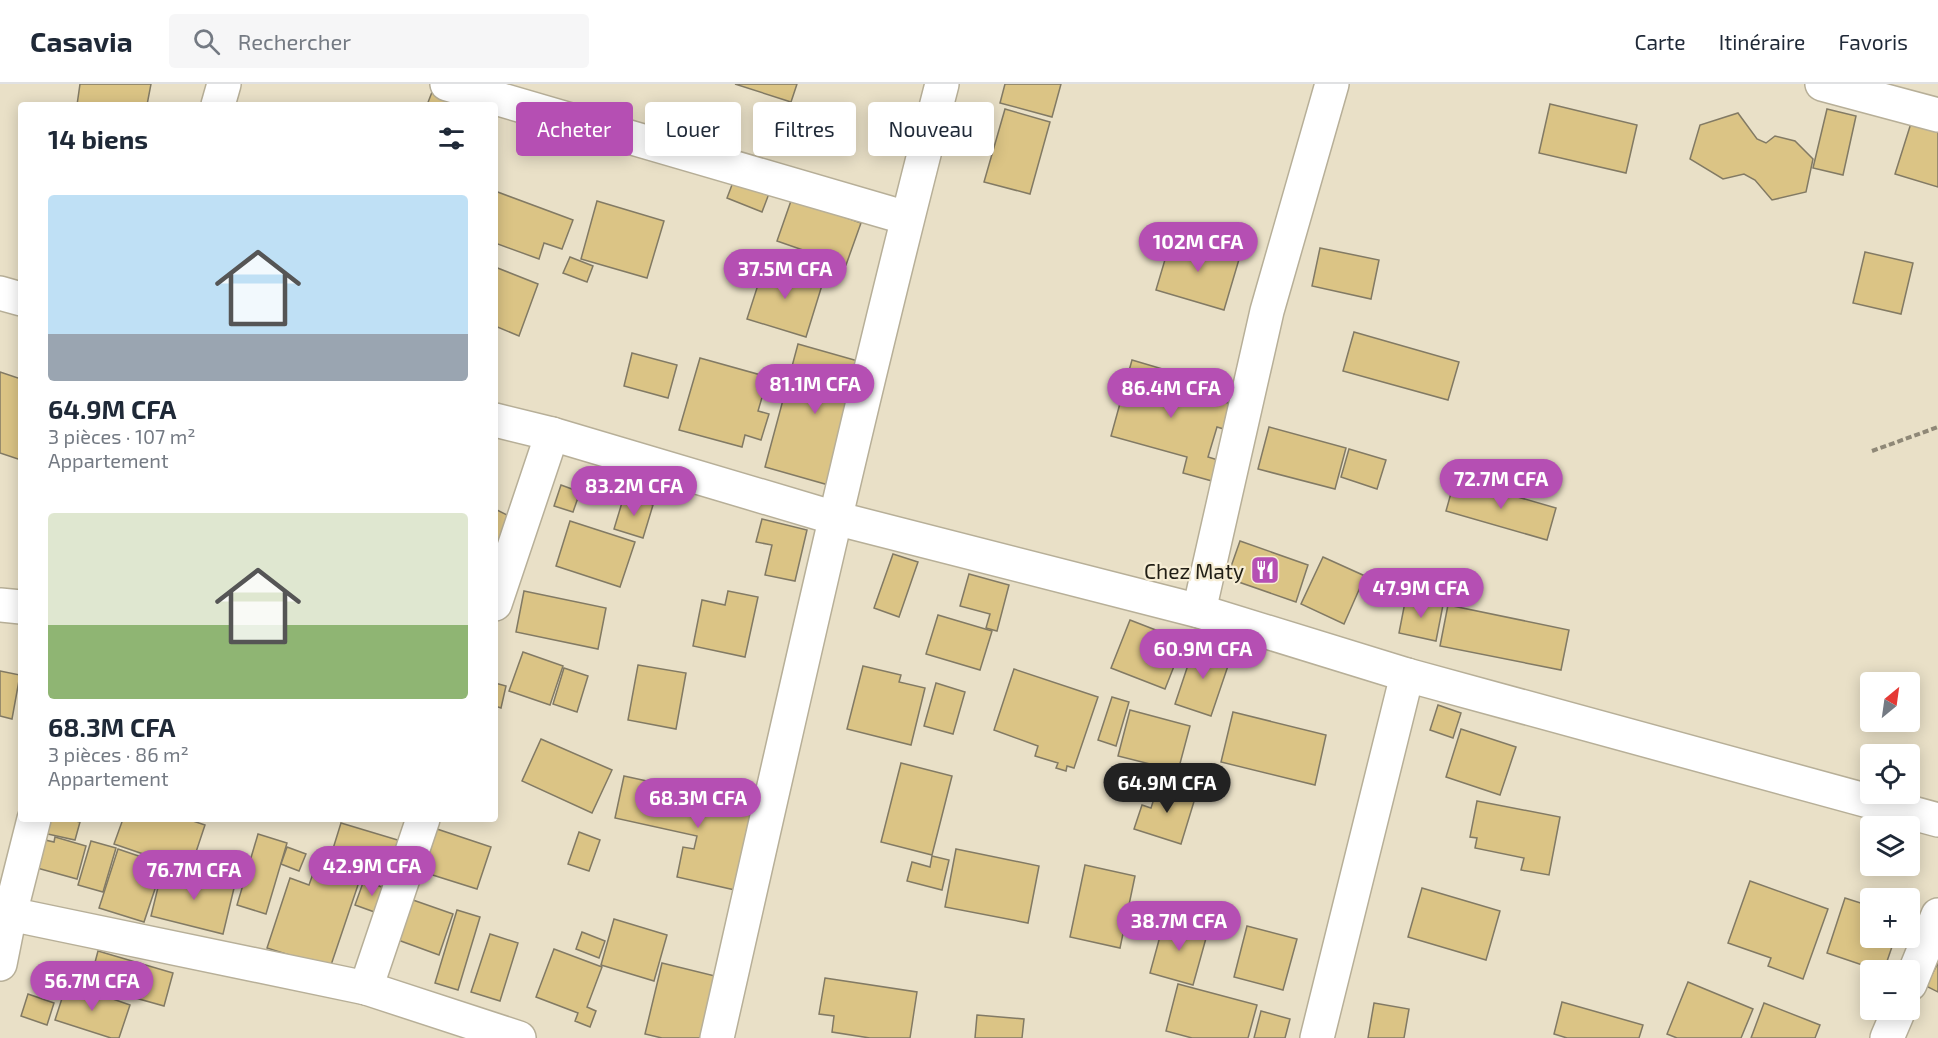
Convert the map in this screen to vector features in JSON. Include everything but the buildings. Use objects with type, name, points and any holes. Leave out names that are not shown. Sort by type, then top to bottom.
[{"type":"street","points":[[219,102],[224,84]]},
{"type":"street","points":[[447,84],[907,218]]},
{"type":"street","points":[[717,1038],[835,518],[907,218],[942,84]]},
{"type":"street","points":[[1199,611],[1267,311],[1332,84]]},
{"type":"street","points":[[1822,84],[1938,115]]},
{"type":"street","points":[[0,293],[18,298]]},
{"type":"street","points":[[498,421],[552,434],[835,518],[1199,611],[1407,675],[1938,820]]},
{"type":"street","points":[[498,595],[552,434]]},
{"type":"street","points":[[0,604],[18,607]]},
{"type":"street","points":[[1317,1038],[1407,675]]},
{"type":"street","points":[[0,964],[33,822]]},
{"type":"street","points":[[366,988],[422,822]]},
{"type":"street","points":[[10,914],[366,988],[519,1038]]},
{"type":"street","points":[[1920,960],[1938,915]]},
{"type":"street","points":[[1887,1038],[1895,1020]]},
{"type":"path","points":[[1872,451],[1938,427]]},
{"type":"place","name":"Chez Maty","points":[[1265,570]]}]
